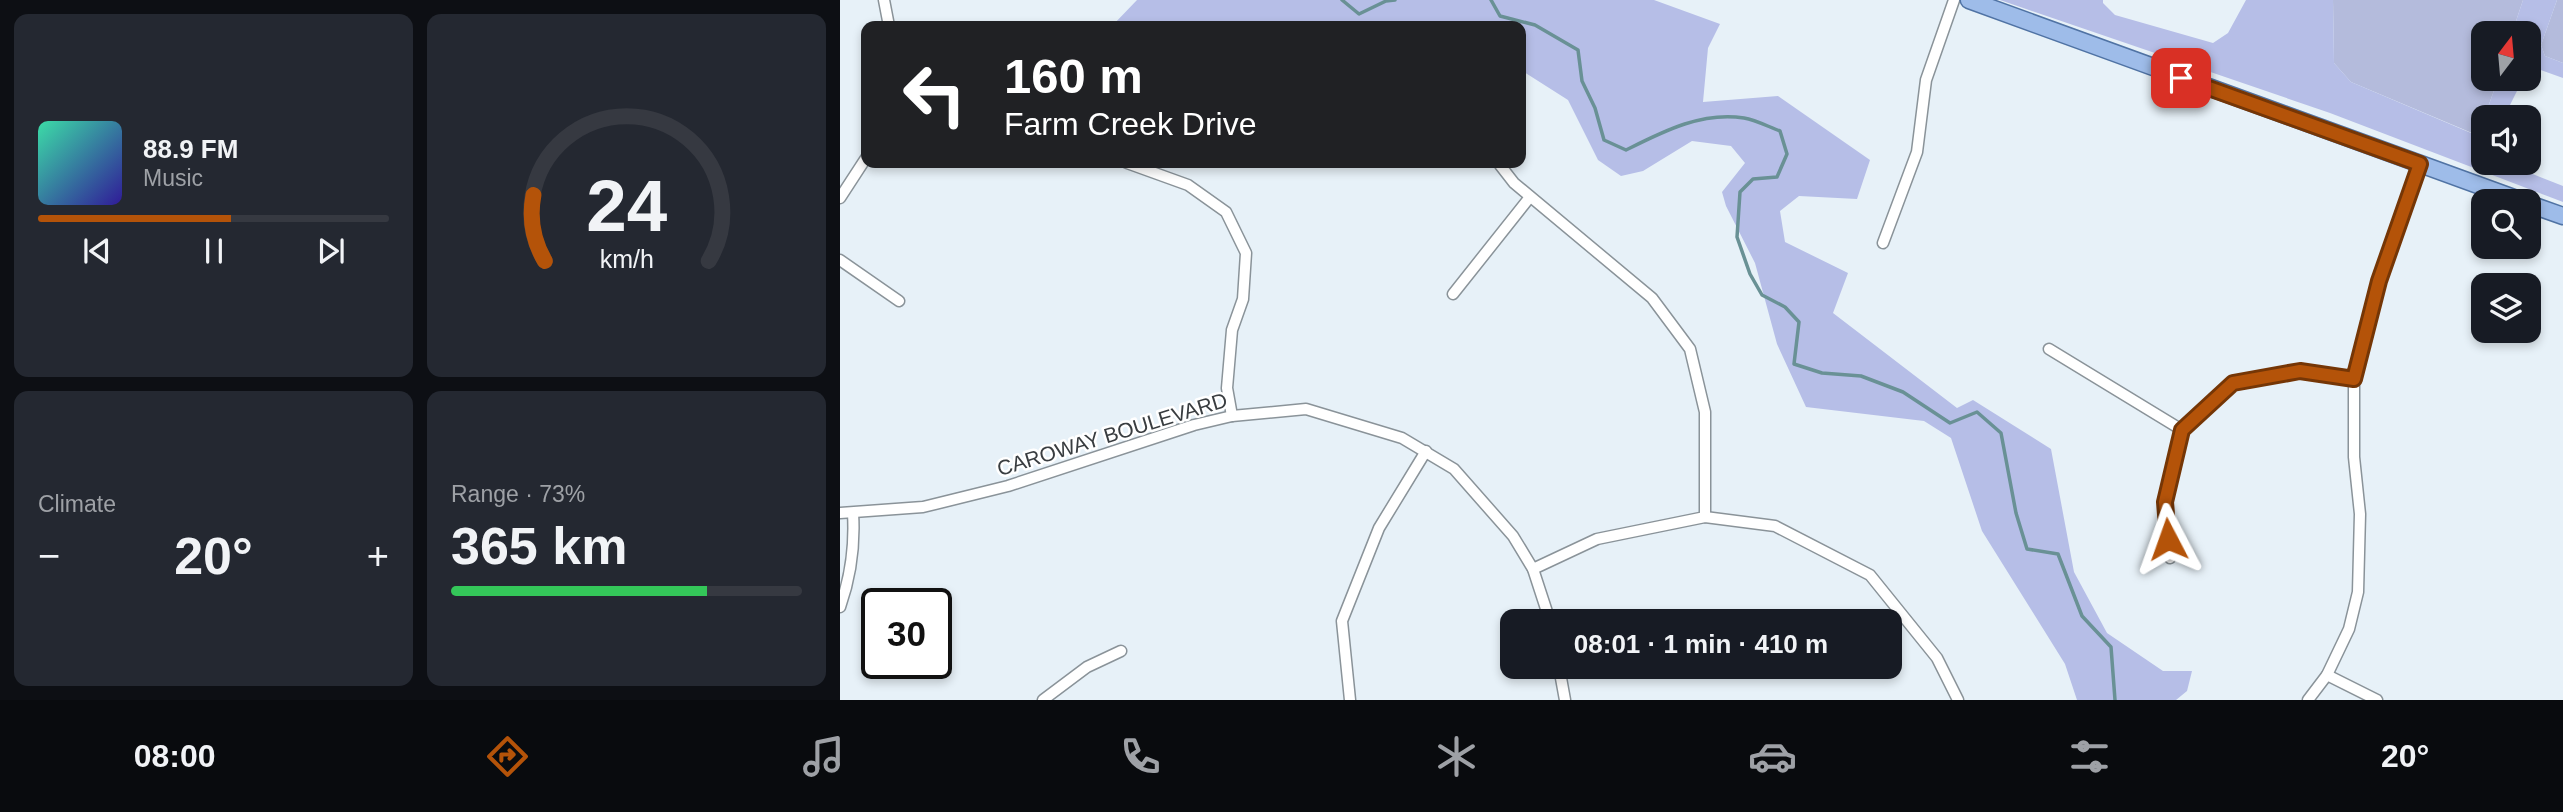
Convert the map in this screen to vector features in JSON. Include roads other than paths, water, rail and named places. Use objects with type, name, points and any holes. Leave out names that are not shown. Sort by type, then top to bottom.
[{"type":"main road","points":[[1969,0],[2489,189]]},
{"type":"main road","points":[[2541,208],[2563,216]]},
{"type":"street","points":[[884,0],[888,21]]},
{"type":"street","points":[[1883,243],[1917,152],[1926,80],[1954,0]]},
{"type":"street","points":[[2308,700],[2327,675],[2349,629],[2358,592],[2360,514],[2354,457],[2354,379],[2379,281],[2420,164]]},
{"type":"street","points":[[840,198],[861,166]]},
{"type":"street","points":[[1141,168],[1188,185],[1226,212],[1246,253],[1243,299],[1232,330],[1227,388],[1232,416]]},
{"type":"street","points":[[1503,168],[1514,183],[1652,298],[1690,349],[1705,412],[1705,517]]},
{"type":"street","points":[[1453,294],[1531,197]]},
{"type":"street","points":[[840,260],[899,301]]},
{"type":"street","points":[[2049,349],[2182,430]]},
{"type":"street","points":[[2170,558],[2165,502],[2182,430],[2233,383],[2300,371],[2354,379]]},
{"type":"street","name":"CAROWAY BOULEVARD","points":[[840,513],[923,507],[1008,486],[1194,425],[1232,416],[1306,409],[1402,438],[1454,469],[1513,536],[1533,569],[1546,609]]},
{"type":"street","points":[[1350,700],[1342,621],[1380,528],[1426,451]]},
{"type":"street","points":[[840,607],[848,584],[854,542],[853,513]]},
{"type":"street","points":[[1533,569],[1597,539],[1705,517],[1775,526],[1870,575],[1937,658],[1958,700]]},
{"type":"street","points":[[1042,700],[1087,667],[1121,651]]},
{"type":"street","points":[[2327,675],[2377,700]]},
{"type":"street","points":[[1561,679],[1565,700]]},
{"type":"waterway","points":[[1342,0],[1359,14],[1386,1],[1395,0]]},
{"type":"waterway","points":[[1491,0],[1500,16],[1519,21]]},
{"type":"waterway","points":[[1526,23],[1535,25],[1578,50],[1582,81],[1595,108],[1604,140],[1626,150],[1683,125],[1713,118],[1744,118],[1780,131],[1787,154],[1777,177],[1753,179],[1740,192],[1737,237],[1750,274],[1762,295],[1785,307],[1799,322],[1794,364],[1822,373],[1861,376],[1903,392],[1950,423],[1977,412],[2001,433],[2016,513],[2027,549],[2058,554],[2082,616],[2111,647],[2115,700]]}]
